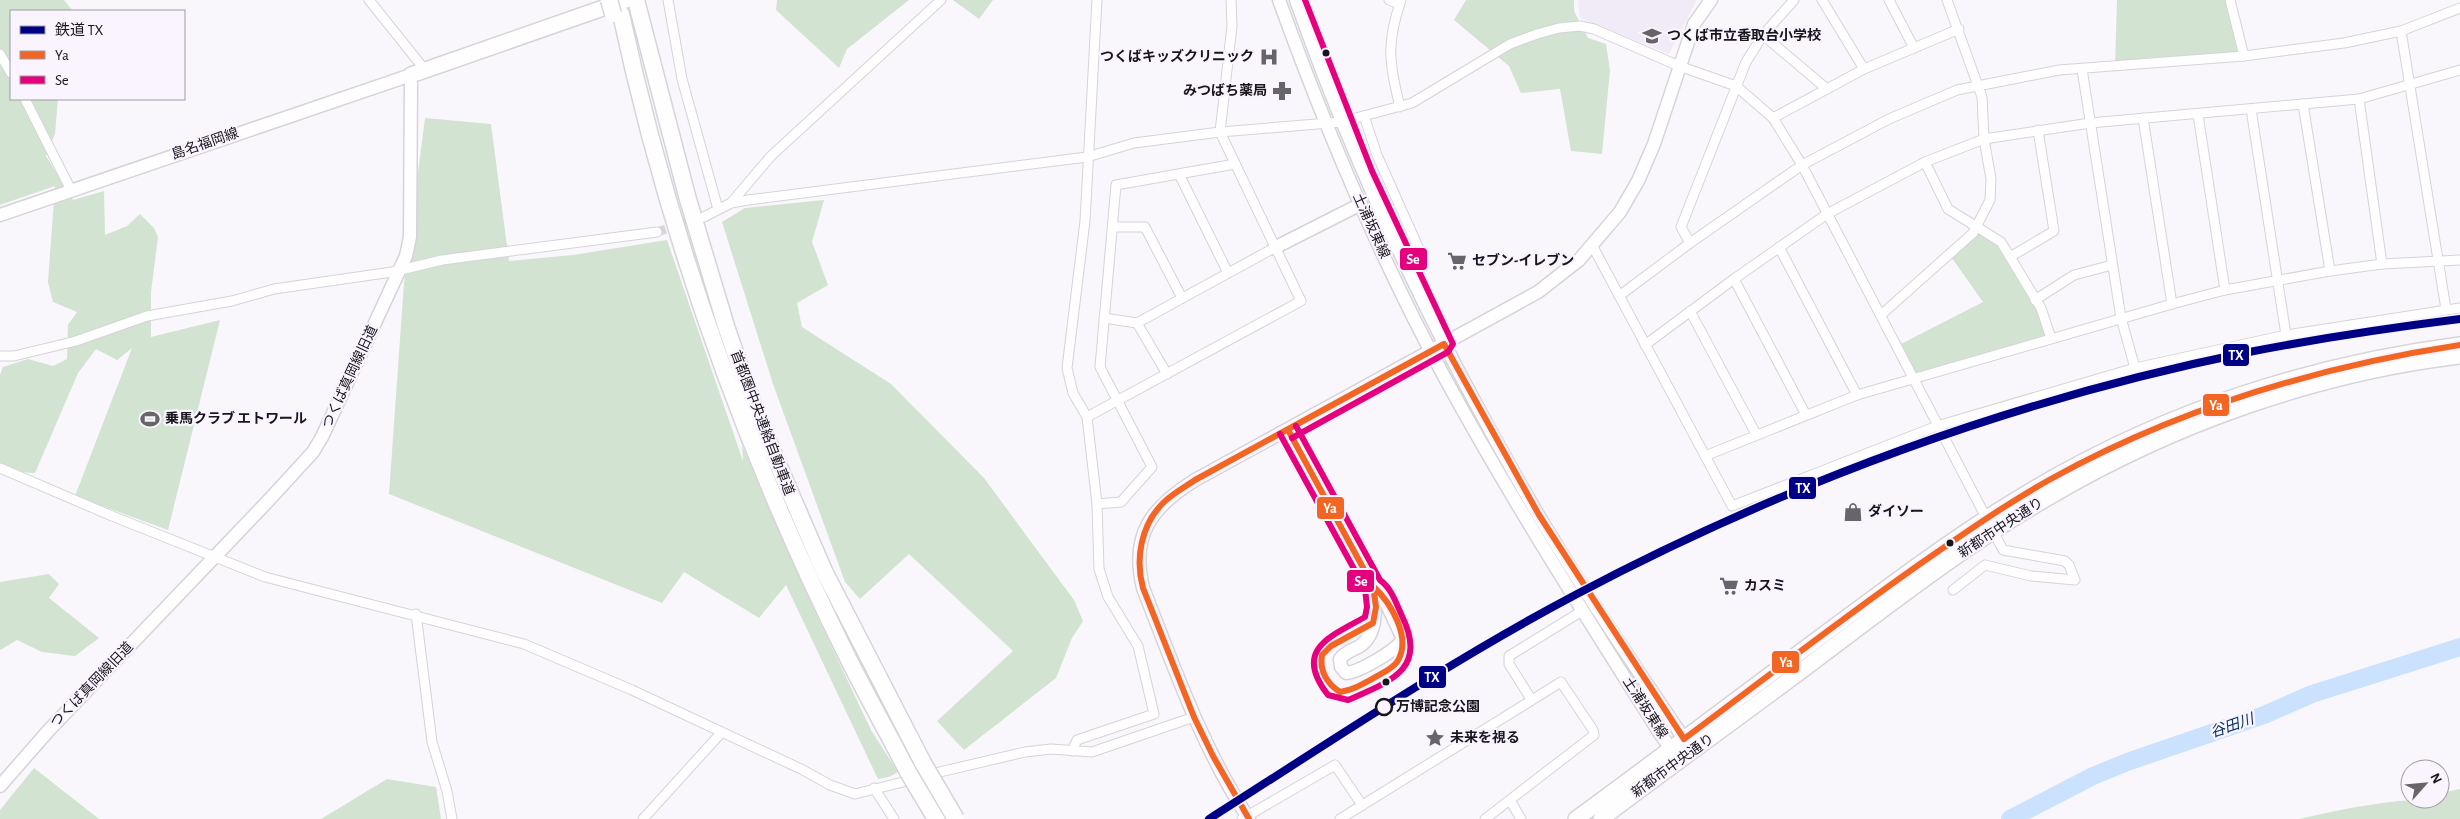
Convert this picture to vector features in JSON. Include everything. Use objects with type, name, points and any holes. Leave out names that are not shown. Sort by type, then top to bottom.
[{"type":"highway","name":"首都圏中央連絡自動車道","points":[[627,5],[634,76],[694,285],[738,405],[806,569],[849,660],[908,772],[936,819]]},
{"type":"highway","name":"首都圏中央連絡自動車道","points":[[627,5],[665,118],[726,326],[755,411],[824,571],[923,763],[956,819]]},
{"type":"main road","points":[[418,73],[627,5]]},
{"type":"main road","name":"新都市中央通り","points":[[1601,819],[1886,607],[2047,481],[2108,449],[2198,411],[2290,380],[2354,362],[2460,345]]},
{"type":"main road","name":"新都市中央通り","points":[[1576,819],[1872,598],[1990,525],[2116,461],[2220,416],[2285,394],[2358,373],[2460,356]]},
{"type":"street","points":[[369,0],[418,73]]},
{"type":"street","points":[[668,0],[682,80],[718,209]]},
{"type":"street","points":[[731,203],[771,156],[941,0]]},
{"type":"street","points":[[1072,751],[1077,740],[1154,714],[1138,646],[1108,597],[1099,569],[1097,504],[1087,417],[1073,394],[1067,368],[1085,221],[1097,0]]},
{"type":"street","points":[[1087,417],[1301,301],[1220,132],[1232,26],[1231,0]]},
{"type":"street","name":"土浦坂東線","points":[[1280,0],[1327,123],[1361,204],[1431,351],[1524,517],[1582,611],[1671,749],[1686,756]]},
{"type":"street","name":"土浦坂東線","points":[[1296,0],[1341,122],[1402,259],[1444,344],[1539,515],[1684,739],[1686,756]]},
{"type":"street","points":[[1389,0],[1400,2],[1389,49],[1390,67],[1400,106]]},
{"type":"street","points":[[1362,805],[1335,765],[1246,818],[1194,717],[1143,588],[1139,563],[1145,531],[1154,513],[1175,493],[1551,284],[1579,260],[1620,212],[1638,181],[1654,144],[1694,24],[1711,0]]},
{"type":"street","points":[[1690,243],[1681,227],[1746,62],[1763,35],[1794,0]]},
{"type":"street","points":[[1822,0],[1864,69]]},
{"type":"street","points":[[1889,0],[1914,48]]},
{"type":"street","points":[[1881,315],[1973,233],[1990,200],[1991,179],[1984,140],[1980,85],[1947,0]]},
{"type":"street","points":[[2230,0],[2244,56]]},
{"type":"street","points":[[1619,296],[1690,243],[1802,165],[1889,119],[1957,90],[2059,70],[2244,56],[2344,43],[2401,31],[2460,8]]},
{"type":"street","points":[[704,217],[731,203],[1087,157],[1134,142],[1220,132],[1341,122],[1412,102],[1510,44],[1559,28],[1580,26],[1594,29],[1680,66],[1736,86],[1773,118],[1802,165],[2003,550],[2065,561],[2069,565],[2075,580],[2031,576],[1985,565],[1953,590]]},
{"type":"street","points":[[1773,118],[1864,69],[1959,29]]},
{"type":"street","points":[[2401,31],[2446,309]]},
{"type":"street","points":[[1763,35],[1827,90]]},
{"type":"street","points":[[0,54],[10,71]]},
{"type":"street","points":[[2082,69],[2121,318],[2135,368]]},
{"type":"street","points":[[1645,345],[1734,279],[1827,214],[1925,162],[1984,140],[2090,123],[2198,115],[2359,99],[2460,70]]},
{"type":"street","name":"島名福岡線","points":[[0,215],[418,73]]},
{"type":"street","name":"つくば真岡線旧道","points":[[0,786],[49,730],[313,452],[322,437],[406,256],[410,237],[418,73]]},
{"type":"street","points":[[2359,99],[2382,264]]},
{"type":"street","points":[[26,100],[72,192]]},
{"type":"street","points":[[2303,104],[2330,271]]},
{"type":"street","points":[[2252,110],[2276,281],[2286,335]]},
{"type":"street","points":[[2198,115],[2225,290]]},
{"type":"street","points":[[1364,116],[1377,155],[1419,249],[1402,259]]},
{"type":"street","points":[[2143,118],[2172,304]]},
{"type":"street","points":[[2010,257],[2054,231],[2038,130]]},
{"type":"street","points":[[1925,162],[1948,209],[2001,242],[2041,308],[2051,338]]},
{"type":"street","points":[[1097,504],[1121,502],[1152,468],[1100,367],[1114,227],[1116,185],[1235,164]]},
{"type":"street","points":[[1179,174],[1228,273]]},
{"type":"street","points":[[1104,318],[1137,322],[1274,248],[1361,204]]},
{"type":"street","points":[[1114,227],[1145,227],[1182,298]]},
{"type":"street","points":[[0,356],[14,356],[76,341],[147,316],[232,301],[274,289],[356,278],[442,260],[656,232]]},
{"type":"street","points":[[1592,245],[1732,506],[1937,426],[2135,368],[2286,335],[2460,308]]},
{"type":"street","points":[[1779,248],[1857,395]]},
{"type":"street","points":[[1705,456],[1857,395],[2121,318],[2225,290],[2330,271],[2382,264],[2460,260]]},
{"type":"street","points":[[2035,300],[2074,275],[2112,265]]},
{"type":"street","points":[[1734,279],[1806,414]]},
{"type":"street","points":[[1690,311],[1756,434]]},
{"type":"street","points":[[1137,322],[1167,374]]},
{"type":"street","points":[[1288,430],[1373,586],[1376,607],[1371,629],[1364,642],[1342,656],[1340,663],[1346,672],[1356,671],[1397,647],[1403,640],[1381,592],[1373,586]]},
{"type":"street","points":[[0,468],[214,558],[265,576],[416,614],[524,644],[632,690],[855,794],[1025,752],[1051,748],[1092,752],[1194,717]]},
{"type":"street","points":[[1531,699],[1509,664],[1509,656],[1582,611]]},
{"type":"street","points":[[416,614],[432,742],[447,792],[452,819]]},
{"type":"street","points":[[1371,629],[1383,622],[1398,627]]},
{"type":"street","points":[[1340,819],[1561,682],[1594,733],[1591,738],[1484,819]]},
{"type":"street","points":[[643,819],[721,733]]},
{"type":"street","points":[[874,788],[894,819]]},
{"type":"street","points":[[1510,800],[1522,819]]},
{"type":"shaded area","name":"つくば市立香取台小学校","points":[[1578,0],[1697,0],[1669,54],[1580,18]]},
{"type":"green space","points":[[0,0],[64,0],[72,10],[10,10],[10,100],[58,100],[55,134],[46,156],[73,200],[104,191],[105,235],[127,226],[140,214],[154,228],[158,237],[151,292],[151,337],[220,320],[168,530],[75,496],[132,348],[117,360],[96,349],[78,373],[35,473],[0,471],[0,375],[3,367],[28,359],[53,366],[67,359],[68,325],[77,312],[53,302],[48,282],[55,186],[0,205]]},
{"type":"green space","points":[[777,0],[909,0],[847,49],[839,68],[776,10]]},
{"type":"green space","points":[[953,0],[993,0],[979,19]]},
{"type":"green space","points":[[1466,0],[1574,0],[1574,11],[1588,38],[1606,44],[1610,70],[1602,154],[1571,151],[1560,89],[1521,93],[1509,66],[1454,20]]},
{"type":"green space","points":[[2117,0],[2230,0],[2244,56],[2115,68]]},
{"type":"green space","points":[[425,118],[491,124],[509,261],[573,255],[667,240],[743,461],[742,445],[811,603],[871,730],[898,772],[889,777],[878,779],[786,585],[759,618],[684,572],[662,603],[389,494],[404,283]]},
{"type":"green space","points":[[824,200],[812,242],[828,285],[797,303],[802,327],[891,384],[984,478],[1074,600],[1083,621],[1072,638],[1056,678],[964,750],[937,721],[1013,651],[909,554],[860,599],[845,582],[773,384],[722,222],[745,208]]},
{"type":"green space","points":[[1977,226],[2001,242],[2035,300],[2051,338],[1913,379],[1897,346],[1983,302],[1949,254]]},
{"type":"green space","points":[[49,574],[59,584],[49,598],[99,638],[75,656],[42,652],[17,640],[0,650],[0,582]]},
{"type":"green space","points":[[34,768],[99,819],[0,819],[0,810]]},
{"type":"green space","points":[[387,779],[436,787],[441,819],[321,819]]},
{"type":"green space","points":[[2460,789],[2460,819],[2299,819],[2334,811],[2400,801],[2400,809],[2450,809],[2450,791]]},
{"type":"waterway","name":"谷田川","points":[[2010,819],[2093,776],[2130,761],[2264,715],[2312,694],[2460,647]]},
{"type":"tunnel","points":[[657,232],[696,219]]},
{"type":"rail line","name":"TX","points":[[1209,819],[1437,674],[1577,594],[1656,554],[1736,517],[1819,482],[1902,450],[1986,421],[2158,372],[2298,343],[2460,319]]},
{"type":"transit line","name":"Se","points":[[1292,438],[1448,352],[1453,344],[1372,171],[1305,0]]},
{"type":"transit line","name":"Ya","points":[[1249,819],[1213,756],[1194,717],[1143,588],[1140,554],[1149,521],[1163,503],[1195,480],[1444,344],[1539,515],[1684,739],[1837,624],[1945,547],[2034,489],[2098,455],[2147,432],[2248,394],[2353,365],[2460,345]]},
{"type":"transit line","name":"Se","points":[[1280,434],[1365,589],[1367,607],[1365,617],[1328,639],[1315,656],[1314,667],[1318,680],[1328,695],[1348,700],[1391,679],[1401,671],[1408,661],[1411,649],[1409,634],[1393,596],[1380,580],[1296,426]]},
{"type":"transit line","name":"Ya","points":[[1288,430],[1373,586]]},
{"type":"transit line","name":"Ya","points":[[1373,586],[1386,601],[1397,621],[1401,632],[1401,652],[1397,662],[1389,670],[1356,687],[1340,692],[1331,685],[1325,676],[1321,661],[1322,655],[1331,646],[1373,623],[1376,607],[1373,586]]},
{"type":"place","name":"つくば市立香取台小学校","points":[[1652,36]]},
{"type":"place","name":"つくばキッズクリニック","points":[[1269,57]]},
{"type":"place","name":"みつばち薬局","points":[[1282,91]]},
{"type":"place","name":"セブン-イレブン","points":[[1457,261]]},
{"type":"place","name":"乗馬クラブ エトワール","points":[[150,419]]},
{"type":"place","name":"ダイソー","points":[[1853,512]]},
{"type":"place","name":"カスミ","points":[[1729,586]]},
{"type":"place","name":"万博記念公園","points":[[1384,707]]},
{"type":"place","name":"未来を視る","points":[[1435,738]]}]
